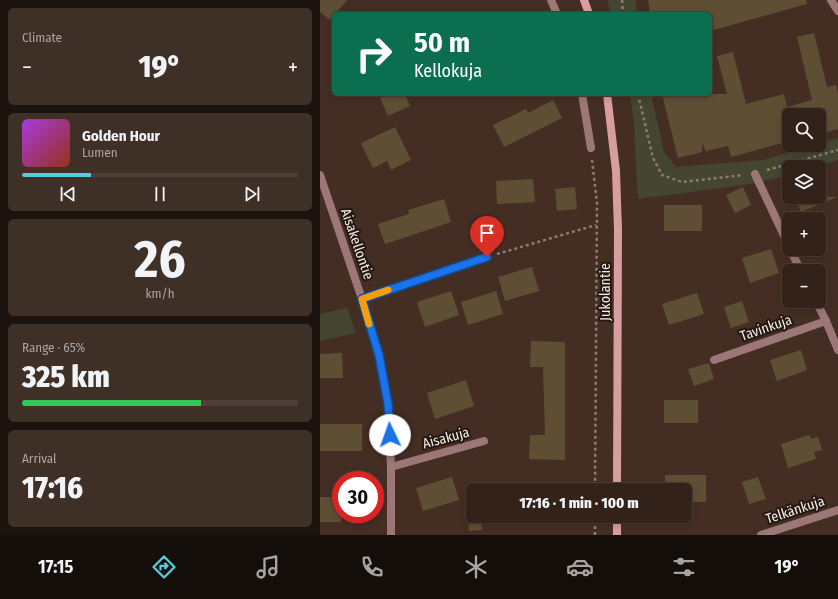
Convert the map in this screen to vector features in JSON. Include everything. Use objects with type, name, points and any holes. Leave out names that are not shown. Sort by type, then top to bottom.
[{"type":"street","points":[[551,0],[557,12]]},
{"type":"street","points":[[584,0],[587,12]]},
{"type":"street","points":[[831,0],[838,11]]},
{"type":"street","points":[[582,96],[591,148]]},
{"type":"street","name":"Jukolantie","points":[[607,96],[616,171],[617,193],[617,483]]},
{"type":"street","points":[[755,174],[782,231]]},
{"type":"street","name":"Aisakellontie","points":[[320,175],[362,299],[379,355],[388,404],[391,467],[391,535]]},
{"type":"street","points":[[362,299],[487,257]]},
{"type":"street","points":[[820,308],[838,350]]},
{"type":"street","name":"Tavinkuja","points":[[714,360],[826,321]]},
{"type":"street","name":"Aisakuja","points":[[391,467],[484,441]]},
{"type":"street","name":"Telkänkuja","points":[[761,535],[838,510]]},
{"type":"street","points":[[617,523],[617,535]]},
{"type":"path","points":[[622,0],[623,12]]},
{"type":"path","points":[[638,96],[653,158],[662,175],[682,182],[755,174],[838,150]]},
{"type":"path","points":[[591,148],[597,203],[595,483]]},
{"type":"path","points":[[487,257],[596,225]]},
{"type":"path","points":[[595,523],[595,535]]},
{"type":"green space","points":[[607,0],[636,0],[636,12],[610,12]]},
{"type":"green space","points":[[630,96],[651,96],[664,152],[676,167],[763,160],[791,152],[826,152],[826,142],[838,138],[838,160],[826,164],[826,160],[782,160],[782,177],[750,184],[638,199],[634,123]]},
{"type":"green space","points":[[347,308],[356,333],[320,341],[320,314]]},
{"type":"building","points":[[320,0],[347,0],[337,12],[332,12],[332,18],[330,20],[320,12]]},
{"type":"building","points":[[648,0],[806,0],[807,4],[712,30],[712,12],[650,12]]},
{"type":"building","points":[[814,33],[827,87],[836,85],[838,93],[838,129],[826,132],[826,108],[782,108],[782,143],[731,157],[728,146],[706,151],[702,143],[702,152],[678,158],[662,96],[712,96],[712,94],[727,94],[717,56],[733,52],[746,104],[784,94],[787,107],[812,100],[797,37]]},
{"type":"building","points":[[385,96],[406,96],[410,106],[388,116],[380,98]]},
{"type":"building","points":[[553,100],[562,118],[504,147],[493,125],[526,109],[528,113]]},
{"type":"building","points":[[395,127],[411,160],[391,170],[387,161],[373,168],[361,143]]},
{"type":"building","points":[[533,179],[535,202],[497,204],[496,181]]},
{"type":"building","points":[[575,187],[577,209],[557,211],[555,189]]},
{"type":"building","points":[[743,187],[751,205],[735,213],[726,195]]},
{"type":"building","points":[[826,197],[837,197],[826,202]]},
{"type":"building","points":[[444,199],[451,222],[385,244],[378,224],[409,214],[408,210]]},
{"type":"building","points":[[798,204],[820,204],[801,212]]},
{"type":"building","points":[[664,205],[702,205],[702,231],[664,231]]},
{"type":"building","points":[[771,249],[779,273],[750,283],[742,258]]},
{"type":"building","points":[[532,267],[539,291],[505,301],[498,277]]},
{"type":"building","points":[[451,291],[459,315],[425,327],[417,302]]},
{"type":"building","points":[[496,291],[503,314],[468,325],[461,302]]},
{"type":"building","points":[[697,293],[704,314],[669,325],[662,304]]},
{"type":"building","points":[[742,301],[749,322],[731,328],[724,307]]},
{"type":"building","points":[[531,341],[565,342],[565,460],[529,459],[530,435],[545,435],[543,367],[530,367]]},
{"type":"building","points":[[801,350],[807,370],[777,381],[770,360]]},
{"type":"building","points":[[342,353],[343,378],[320,378],[320,354]]},
{"type":"building","points":[[709,363],[714,379],[694,386],[688,369]]},
{"type":"building","points":[[466,380],[474,406],[435,419],[427,393]]},
{"type":"building","points":[[664,400],[698,400],[698,423],[664,423]]},
{"type":"building","points":[[320,424],[362,424],[362,451],[320,451]]},
{"type":"building","points":[[809,435],[811,439],[818,437],[822,450],[814,452],[816,459],[788,468],[781,444]]},
{"type":"building","points":[[665,475],[706,475],[706,502],[692,502],[692,483],[665,483]]},
{"type":"building","points":[[452,477],[459,500],[423,511],[416,488]]},
{"type":"building","points":[[758,477],[766,499],[749,504],[742,482]]},
{"type":"building","points":[[320,497],[332,497],[332,522],[320,522]]},
{"type":"building","points":[[468,523],[482,523],[482,530],[469,531]]},
{"type":"slow traffic","points":[[369,324],[362,299],[388,290]]},
{"type":"route","points":[[390,435],[388,404],[379,355],[362,299],[487,257]]}]
